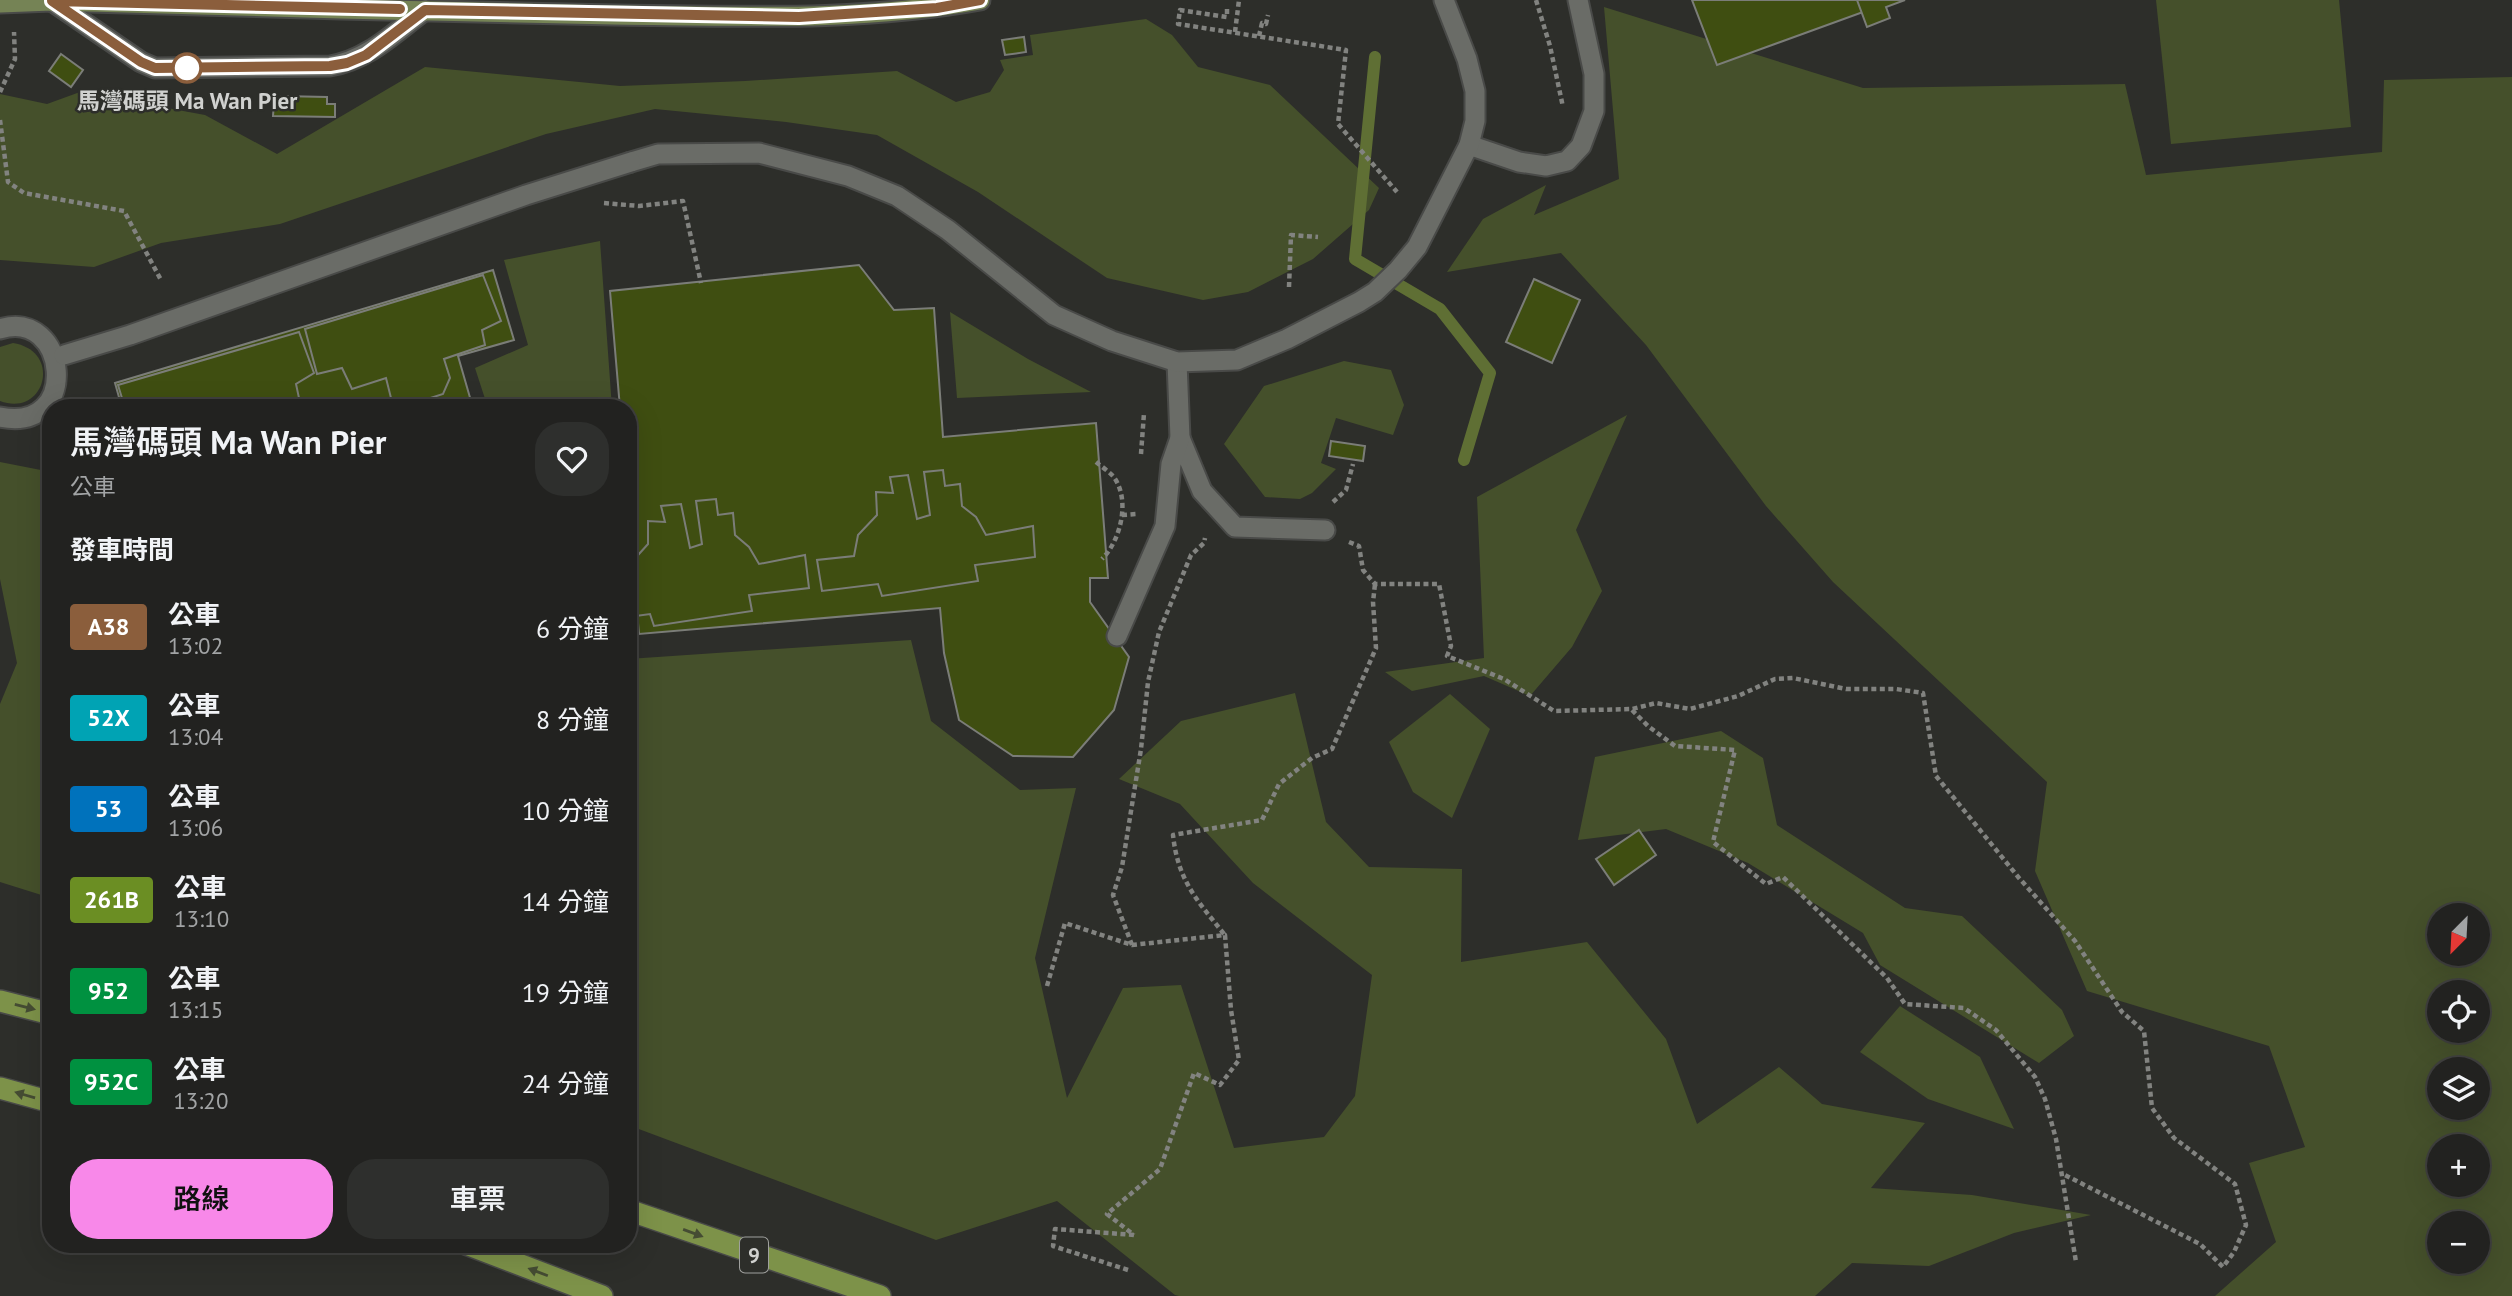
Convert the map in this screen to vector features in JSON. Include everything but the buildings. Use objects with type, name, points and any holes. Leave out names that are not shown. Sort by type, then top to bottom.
[{"type":"highway","points":[[0,1001],[42,1012]]},
{"type":"highway","points":[[0,1088],[42,1100]]},
{"type":"highway","name":"9","points":[[637,1213],[880,1296]]},
{"type":"highway","points":[[489,1253],[601,1296]]},
{"type":"main road","points":[[0,3],[52,1],[799,17],[937,8],[980,0]]},
{"type":"street","points":[[60,356],[130,335],[526,195],[658,154],[759,153],[848,176],[897,196],[948,230],[1054,315],[1112,341],[1177,362],[1237,360],[1287,339],[1375,292],[1417,247],[1469,145],[1475,121],[1475,91],[1468,59],[1444,0]]},
{"type":"street","points":[[1469,145],[1519,162],[1546,166],[1567,161],[1581,146],[1594,111],[1594,74],[1578,0]]},
{"type":"street","points":[[52,1],[141,62],[155,68],[330,66],[347,63],[366,55],[425,10]]},
{"type":"street","points":[[0,330],[21,328],[36,334],[60,356]]},
{"type":"street","points":[[50,399],[56,387],[60,356]]},
{"type":"street","points":[[1177,362],[1180,438],[1202,491],[1235,527],[1325,530]]},
{"type":"street","points":[[0,417],[25,417],[42,408]]},
{"type":"street","points":[[1117,636],[1164,526],[1171,464],[1180,438]]},
{"type":"path","points":[[1235,32],[1239,0]]},
{"type":"path","points":[[1536,0],[1550,46],[1563,118]]},
{"type":"path","points":[[1227,9],[1227,16],[1180,10],[1178,24],[1346,50],[1338,124],[1397,192]]},
{"type":"path","points":[[1259,36],[1262,23],[1266,24],[1268,15]]},
{"type":"path","points":[[0,92],[15,59],[14,32]]},
{"type":"path","points":[[0,120],[8,181],[24,193],[124,211],[161,280]]},
{"type":"path","points":[[597,205],[607,203],[639,206],[683,201],[701,283]]},
{"type":"path","points":[[1289,287],[1292,235],[1318,237]]},
{"type":"path","points":[[1096,461],[1114,477],[1122,515],[1120,532],[1111,551],[1102,559]]},
{"type":"path","points":[[1132,946],[1113,895],[1122,867],[1141,749],[1148,682],[1159,632],[1191,555],[1204,543],[1218,509]]},
{"type":"path","points":[[1128,1270],[1054,1245],[1055,1229],[1134,1235],[1107,1214],[1160,1169],[1194,1073],[1220,1085],[1239,1060],[1231,1010],[1225,935],[1189,889],[1176,859],[1172,835],[1262,820],[1279,785],[1312,758],[1332,749],[1376,648],[1373,602],[1375,584],[1363,570],[1359,546],[1329,535],[1325,530]]},
{"type":"path","points":[[1375,584],[1439,584],[1451,646],[1447,656],[1504,679],[1554,711],[1632,709],[1656,703],[1690,709],[1738,696],[1775,679],[1793,678],[1846,689],[1896,689],[1923,693],[1936,776],[2019,878],[2075,941],[2122,1012],[2144,1031],[2152,1108],[2174,1138],[2235,1184],[2246,1225],[2234,1252],[2222,1267],[2200,1244],[2063,1174]]},
{"type":"path","points":[[1632,709],[1648,726],[1675,746],[1735,750],[1713,842],[1766,884],[1783,877],[1887,978],[1905,1004],[1964,1008],[1996,1030],[2035,1077],[2056,1139],[2076,1262]]},
{"type":"path","points":[[1047,986],[1065,923],[1132,946],[1225,935]]},
{"type":"green space","points":[[2156,0],[2339,0],[2351,127],[2171,144]]},
{"type":"green space","points":[[1604,7],[1863,88],[2125,84],[2146,175],[2382,152],[2384,80],[2512,77],[2512,1296],[2215,1296],[2276,1242],[2249,1163],[2305,1147],[2269,1046],[2087,991],[2035,871],[2047,782],[1833,582],[1766,506],[1646,345],[1561,253],[1447,272],[1483,219],[1546,185],[1534,215],[1619,179]]},
{"type":"green space","points":[[1146,19],[1172,35],[1198,67],[1270,85],[1379,188],[1369,210],[1313,259],[1248,292],[1203,300],[1107,278],[978,192],[877,135],[786,122],[655,109],[546,134],[280,224],[161,243],[94,267],[0,260],[0,94],[47,104],[80,92],[205,115],[277,154],[425,67],[620,86],[897,71],[956,102],[990,92],[1004,70],[1000,60],[1033,55],[1030,35]]},
{"type":"green space","points":[[600,241],[611,399],[485,399],[475,368],[528,345],[504,260]]},
{"type":"green space","points":[[950,312],[1028,359],[1091,392],[957,398]]},
{"type":"green space","points":[[13,343],[29,348],[43,369],[37,392],[28,400],[16,404],[0,401],[0,347]]},
{"type":"green space","points":[[1344,361],[1391,370],[1404,405],[1393,435],[1336,418],[1321,463],[1336,469],[1312,493],[1300,499],[1265,497],[1224,444],[1264,386]]},
{"type":"green space","points":[[1627,415],[1576,530],[1602,591],[1572,647],[1530,696],[1484,676],[1412,691],[1385,672],[1484,658],[1477,497]]},
{"type":"green space","points":[[0,462],[42,470],[42,895],[0,882],[0,704],[17,663],[0,579]]},
{"type":"green space","points":[[911,640],[931,721],[1020,790],[1076,788],[1035,958],[1067,1098],[1123,988],[1181,985],[1234,1148],[1324,1137],[1355,1096],[1372,975],[1253,883],[1180,804],[1119,779],[1181,721],[1295,693],[1326,822],[1369,867],[1462,869],[1461,962],[1587,942],[1666,1039],[1697,1124],[1779,1067],[1822,1104],[1925,1123],[1871,1188],[1972,1195],[2091,1215],[2014,1233],[1929,1266],[1852,1263],[1815,1296],[1179,1296],[1057,1201],[936,1240],[637,1128],[637,658]]},
{"type":"green space","points":[[1450,694],[1490,729],[1452,818],[1413,792],[1389,742]]},
{"type":"green space","points":[[1721,731],[1763,758],[1777,825],[1905,908],[1962,916],[2062,1010],[2074,1036],[2039,1063],[1880,965],[1863,933],[1748,863],[1666,829],[1578,840],[1595,757]]},
{"type":"green space","points":[[1900,1006],[1980,1057],[2014,1129],[1928,1099],[1860,1052]]},
{"type":"waterway","points":[[1375,57],[1355,259],[1440,309],[1490,373],[1464,460]]},
{"type":"bus line","name":"A38","points":[[400,9],[52,1],[148,66],[185,68],[330,66],[347,63],[366,55],[425,10],[799,17],[937,8],[980,0]]},
{"type":"place","name":"馬灣碼頭 Ma Wan Pier","points":[[187,68]]}]
